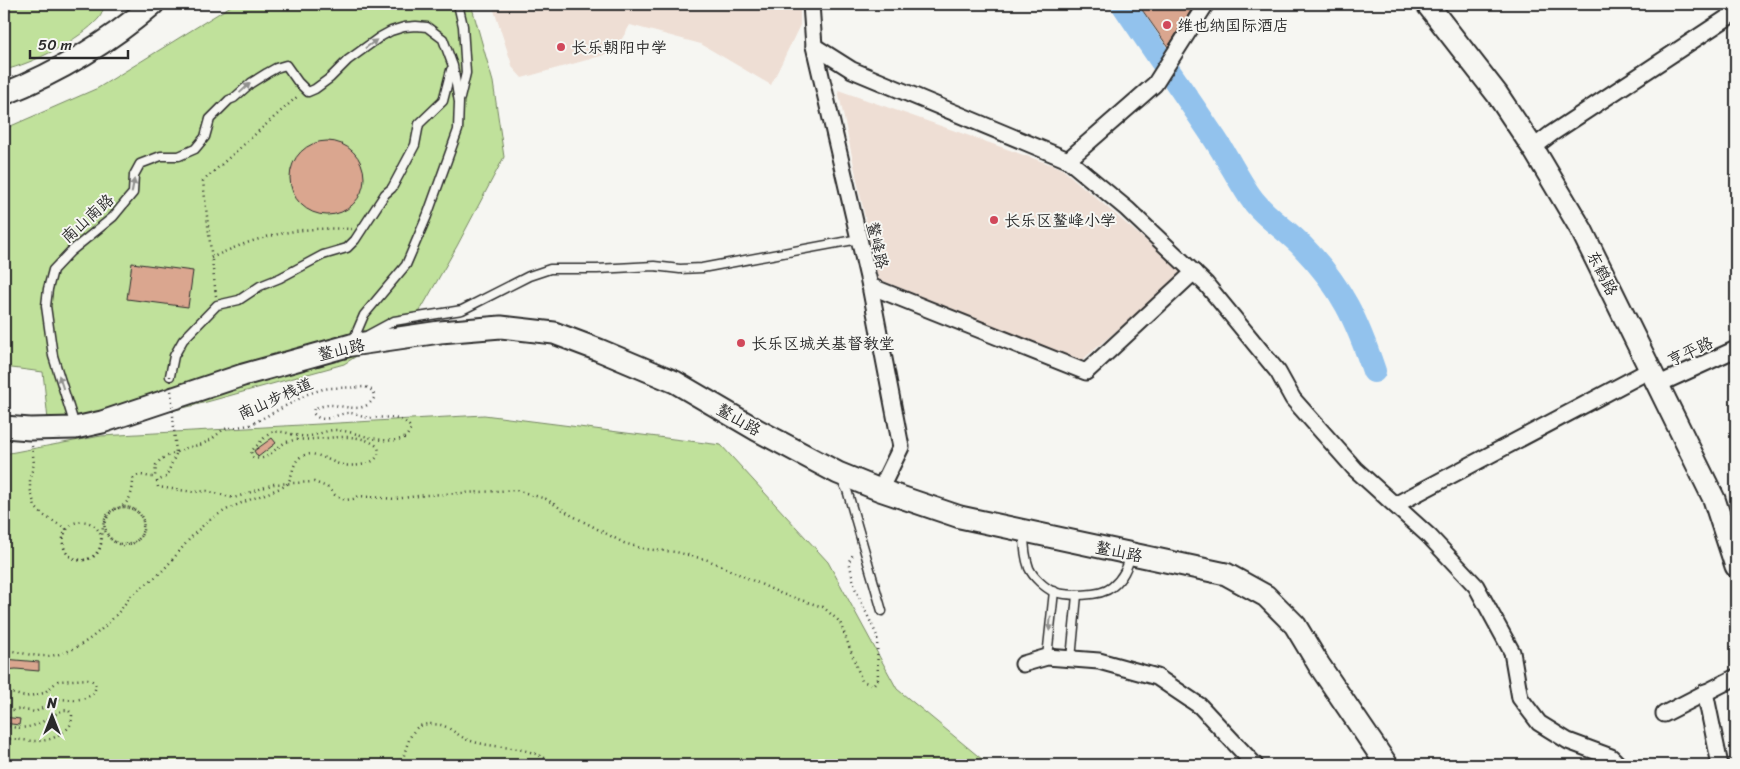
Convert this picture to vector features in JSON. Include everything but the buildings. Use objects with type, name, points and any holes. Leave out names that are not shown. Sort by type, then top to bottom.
[{"type":"street","points":[[4,83],[69,54],[122,18],[137,4]]},
{"type":"street","points":[[4,94],[74,62],[128,26],[153,4]]},
{"type":"street","name":"鳌峰路","points":[[811,4],[814,46],[870,286],[901,447],[880,490]]},
{"type":"street","points":[[1068,160],[1155,84],[1206,4]]},
{"type":"street","name":"东鹤路","points":[[1427,4],[1473,62],[1533,148],[1581,229],[1714,499],[1736,566]]},
{"type":"street","points":[[1533,148],[1551,134],[1736,12]]},
{"type":"street","points":[[814,46],[852,70],[1068,160],[1127,209],[1206,284],[1278,372],[1293,399],[1355,469],[1429,536],[1476,586],[1512,652],[1520,698],[1539,723],[1568,741],[1611,758],[1619,765]]},
{"type":"street","points":[[870,286],[1086,372],[1194,272]]},
{"type":"street","name":"鳌山路","points":[[4,428],[75,428],[102,422],[243,375],[351,345],[440,332],[501,327],[554,332],[675,382],[757,430],[838,472],[880,490],[960,517],[1226,574],[1266,596],[1295,625],[1319,665],[1387,765]]},
{"type":"street","name":"亨平路","points":[[1395,505],[1654,378],[1736,349]]},
{"type":"street","points":[[1023,664],[1047,658],[1099,661],[1157,677],[1200,706],[1255,765]]},
{"type":"street","points":[[1664,714],[1736,676]]},
{"type":"street","points":[[1705,692],[1720,765]]},
{"type":"lane","points":[[351,345],[364,315],[406,265],[427,216],[458,130],[459,102],[466,72],[463,26],[458,4]]},
{"type":"lane","points":[[305,90],[308,92],[316,89],[348,60],[390,31],[404,27],[426,27],[443,39],[452,66],[459,102]]},
{"type":"lane","name":"南山南路","points":[[75,428],[58,372],[49,331],[46,306],[53,270],[70,252],[113,217],[127,200],[132,193],[134,175],[140,164],[161,156],[179,156],[195,149],[205,137],[210,119],[215,113],[251,83],[276,68],[286,65],[305,90]]},
{"type":"lane","points":[[170,376],[174,356],[182,340],[217,305],[239,300],[260,286],[280,278],[323,255],[347,248],[355,240],[385,194],[392,188],[415,145],[419,124],[443,101],[452,66]]},
{"type":"lane","points":[[351,345],[394,321],[462,310],[529,276],[550,269],[654,266],[680,269],[702,268],[859,239]]},
{"type":"lane","points":[[838,472],[847,490],[882,611]]},
{"type":"lane","points":[[1024,531],[1025,553],[1030,570],[1042,584],[1054,592],[1077,595],[1096,594],[1110,589],[1125,573],[1132,554]]},
{"type":"lane","points":[[1047,658],[1054,592]]},
{"type":"lane","points":[[1071,659],[1077,595]]},
{"type":"path","points":[[217,305],[203,181],[305,90]]},
{"type":"path","points":[[211,258],[243,243],[283,232],[327,227],[361,230]]},
{"type":"path","points":[[170,376],[176,454],[166,478],[157,481],[158,487],[194,492],[207,491],[234,498],[274,484],[314,482],[327,487],[334,495],[345,500],[359,496],[395,499],[426,495],[516,490],[546,499],[571,515],[624,543],[644,549],[676,552],[708,560],[782,594],[823,607],[840,622],[862,681],[873,685],[878,679],[877,636],[855,588],[849,561],[861,542]]},
{"type":"path","name":"南山步栈道","points":[[104,526],[108,514],[126,502],[133,490],[134,478],[140,475],[154,477],[158,461],[186,448],[199,446],[224,429],[250,425],[300,398],[323,389],[366,387],[373,391],[374,398],[369,404],[360,407],[342,408],[331,405],[314,408],[313,413],[316,417],[325,419],[350,413],[366,417],[392,418],[410,426],[409,435],[403,439],[383,439],[341,431],[329,431],[310,437],[280,432],[270,433],[251,451],[252,457],[264,458],[284,443],[293,440],[356,437],[371,442],[378,447],[379,454],[375,459],[371,462],[356,465],[341,465],[312,455],[303,456],[293,468],[290,482]]},
{"type":"path","points":[[30,429],[34,464],[30,478],[35,507],[42,515],[66,529],[63,534],[64,547],[71,557],[84,560],[95,555],[103,544],[103,523],[108,514],[119,507],[125,506],[137,511],[143,522],[141,535],[137,540],[126,545],[119,545],[106,532],[104,526],[108,514],[119,507],[131,508],[141,516],[143,522],[142,535],[132,543],[119,545]]},
{"type":"path","points":[[4,649],[48,656],[62,652],[95,636],[129,599],[164,569],[192,536],[206,523],[241,502],[269,493],[290,482]]},
{"type":"path","points":[[63,534],[71,524],[83,521],[99,531],[101,537],[99,550],[90,558]]},
{"type":"path","points":[[4,689],[25,697],[44,692],[58,681],[89,679],[96,686],[94,693],[86,698],[74,700],[59,699],[35,712],[20,709],[4,713]]},
{"type":"path","points":[[4,725],[22,729],[33,726],[63,710],[68,710],[72,714],[70,726],[49,740],[4,739]]},
{"type":"path","points":[[401,765],[411,737],[418,727],[428,724],[443,726],[470,741],[531,752],[546,758],[554,765]]},
{"type":"shaded area","name":"长乐朝阳中学","points":[[492,4],[800,4],[800,25],[771,85],[701,44],[630,25],[616,49],[601,56],[522,78],[513,68]]},
{"type":"shaded area","name":"长乐区鳌峰小学","points":[[838,90],[1061,168],[1184,273],[1081,361],[878,279]]},
{"type":"green space","points":[[4,4],[105,4],[99,18],[68,43],[41,57],[4,70]]},
{"type":"green space","points":[[234,4],[471,4],[493,82],[504,157],[416,318],[344,364],[100,429],[48,420],[43,372],[4,367],[4,129],[98,88]]},
{"type":"green space","points":[[484,415],[721,445],[828,562],[897,689],[989,765],[4,765],[4,454],[101,436]]},
{"type":"waterway","points":[[1123,4],[1215,139],[1255,203],[1303,247],[1328,276],[1347,305],[1374,371]]},
{"type":"place","name":"维也纳国际酒店","points":[[1167,25]]},
{"type":"place","name":"长乐朝阳中学","points":[[561,47]]},
{"type":"place","name":"长乐区鳌峰小学","points":[[994,220]]},
{"type":"place","name":"长乐区城关基督教堂","points":[[741,343]]}]
